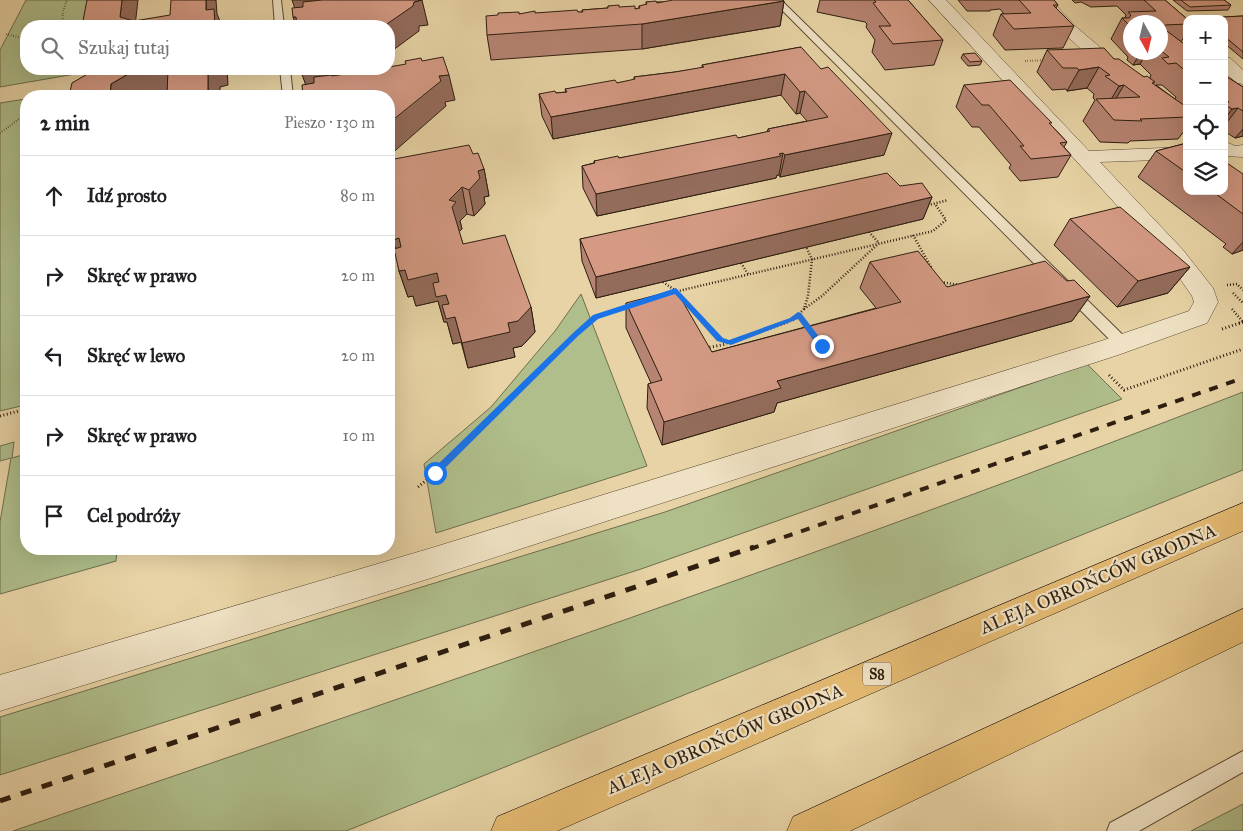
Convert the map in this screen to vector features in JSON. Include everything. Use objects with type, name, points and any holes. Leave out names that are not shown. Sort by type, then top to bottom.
[{"type":"highway","name":"ALEJA OBROŃCÓW GRODNA","points":[[511,831],[1243,517]]},
{"type":"highway","points":[[807,831],[1243,625]]},
{"type":"street","points":[[0,693],[428,564],[1123,344],[1198,317],[1206,302],[1204,294],[1175,255],[937,0]]},
{"type":"street","points":[[1044,0],[1050,10],[1087,45],[1136,87]]},
{"type":"street","points":[[1228,66],[1243,79]]},
{"type":"street","points":[[1082,157],[1183,153]]},
{"type":"lane","points":[[277,0],[279,20]]},
{"type":"lane","points":[[776,0],[1123,344]]},
{"type":"lane","points":[[286,75],[287,90]]},
{"type":"lane","points":[[1118,831],[1243,761]]},
{"type":"path","points":[[62,20],[67,0]]},
{"type":"path","points":[[6,34],[20,38]]},
{"type":"path","points":[[1019,61],[1047,60]]},
{"type":"path","points":[[0,133],[20,118]]},
{"type":"path","points":[[920,208],[950,199]]},
{"type":"path","points":[[667,294],[933,230],[946,220],[935,204]]},
{"type":"path","points":[[869,232],[879,243]]},
{"type":"path","points":[[913,235],[935,274]]},
{"type":"path","points":[[702,349],[729,343],[793,320],[879,243]]},
{"type":"path","points":[[804,309],[808,296],[812,259],[806,247]]},
{"type":"path","points":[[741,263],[748,274]]},
{"type":"path","points":[[663,282],[676,291],[720,340],[729,343],[734,349]]},
{"type":"path","points":[[939,282],[968,287]]},
{"type":"path","points":[[1243,290],[1237,284],[1226,286],[1243,303]]},
{"type":"path","points":[[418,487],[435,473],[596,317],[632,306]]},
{"type":"path","points":[[798,314],[810,330]]},
{"type":"path","points":[[1215,331],[1243,322]]},
{"type":"path","points":[[724,352],[729,343]]},
{"type":"path","points":[[1103,369],[1124,390],[1243,349]]},
{"type":"path","points":[[0,416],[20,411]]},
{"type":"green space","points":[[26,0],[96,0],[91,20],[20,20],[20,75],[69,75],[0,87],[0,50]]},
{"type":"green space","points":[[20,100],[20,406],[0,411],[0,103]]},
{"type":"green space","points":[[581,294],[647,466],[436,533],[424,464],[491,407],[555,331]]},
{"type":"green space","points":[[1087,364],[1122,399],[641,569],[0,775],[0,717],[665,512]]},
{"type":"green space","points":[[1243,392],[1243,470],[346,831],[13,831],[630,618],[937,507]]},
{"type":"green space","points":[[14,442],[12,458],[20,456],[20,555],[116,555],[116,561],[0,594],[0,522],[11,458],[0,461],[0,446]]},
{"type":"green space","points":[[1243,804],[1243,831],[1191,831]]},
{"type":"building","points":[[87,0],[122,0],[120,17],[130,20],[83,20]]},
{"type":"building","points":[[171,0],[206,0],[206,10],[214,9],[215,20],[140,20],[170,15]]},
{"type":"building","points":[[322,0],[422,0],[414,2],[413,6],[393,20],[296,20],[296,17],[293,17],[292,8],[303,7],[303,2]]},
{"type":"building","points":[[673,0],[784,1],[642,24],[487,35],[486,16],[498,15],[498,13],[519,12],[519,14],[535,11],[535,13],[577,10],[578,12],[583,12],[582,10],[619,5],[619,7],[635,6],[635,9],[647,4],[646,2],[656,1],[657,3]]},
{"type":"building","points":[[874,0],[908,0],[943,40],[893,44],[879,26],[891,26],[873,3],[876,2]]},
{"type":"building","points":[[1019,0],[1054,0],[1058,5],[1053,5],[1074,26],[1014,29],[1001,14],[1031,13]]},
{"type":"building","points":[[1144,0],[1165,0],[1183,16],[1183,24],[1168,25],[1168,15],[1131,15],[1128,12],[1156,11]]},
{"type":"building","points":[[1181,0],[1224,0],[1231,5],[1190,7]]},
{"type":"building","points":[[1243,16],[1243,52],[1228,39],[1228,17]]},
{"type":"building","points":[[1168,32],[1183,43],[1183,69],[1176,63],[1168,64],[1164,60],[1168,60]]},
{"type":"building","points":[[801,47],[821,69],[828,67],[892,133],[785,155],[783,153],[779,154],[781,156],[596,194],[582,166],[595,163],[594,161],[618,156],[619,158],[736,135],[738,138],[770,131],[768,129],[828,117],[805,91],[800,92],[785,74],[551,117],[539,94],[555,91],[556,93],[567,92],[565,89],[615,80],[617,83],[635,79],[634,77],[704,67],[702,65]]},
{"type":"building","points":[[1104,48],[1114,59],[1119,59],[1144,77],[1147,76],[1155,82],[1152,83],[1183,105],[1183,117],[1140,119],[1142,121],[1114,120],[1096,99],[1140,97],[1124,85],[1119,86],[1105,76],[1110,75],[1099,67],[1079,70],[1077,68],[1063,68],[1047,50]]},
{"type":"building","points":[[975,53],[982,61],[970,62],[963,54]]},
{"type":"building","points":[[443,57],[449,75],[439,76],[441,81],[395,118],[395,90],[302,90],[302,85],[314,83],[314,77],[331,75],[395,75],[395,66],[406,64],[405,61],[421,58],[422,61]]},
{"type":"building","points":[[86,75],[126,75],[111,84],[110,90],[70,90],[72,83]]},
{"type":"building","points":[[168,75],[208,75],[208,90],[167,90]]},
{"type":"building","points":[[1228,78],[1243,87],[1243,111],[1228,106]]},
{"type":"building","points":[[1010,80],[1052,123],[1049,123],[1067,142],[1060,143],[1071,155],[1031,159],[1020,146],[1024,146],[989,105],[982,105],[964,85]]},
{"type":"building","points":[[1183,144],[1183,170],[1156,151]]},
{"type":"building","points":[[469,145],[473,154],[478,153],[484,169],[478,171],[480,178],[469,190],[462,187],[449,200],[456,202],[452,207],[463,244],[505,235],[531,307],[518,321],[508,323],[510,332],[462,343],[455,317],[446,319],[442,305],[449,304],[446,295],[436,297],[433,283],[439,282],[437,273],[408,280],[405,270],[399,271],[395,253],[395,249],[401,247],[399,238],[395,239],[395,159]]},
{"type":"building","points":[[1228,164],[1243,174],[1243,214],[1217,195],[1228,195]]},
{"type":"building","points":[[887,173],[900,186],[922,183],[932,197],[596,277],[580,239]]},
{"type":"building","points":[[1120,207],[1190,267],[1138,281],[1070,219]]},
{"type":"building","points":[[918,251],[947,287],[1045,261],[1067,281],[1074,280],[1090,296],[777,381],[781,388],[664,422],[648,384],[662,380],[626,303],[676,290],[712,352],[901,302],[870,262]]},
{"type":"railway","points":[[750,549],[1243,378]]},
{"type":"railway","points":[[0,801],[754,547]]},
{"type":"route","points":[[435,473],[575,334],[596,317],[676,291],[720,340],[729,343],[742,339],[793,320],[798,314],[822,346]]}]
